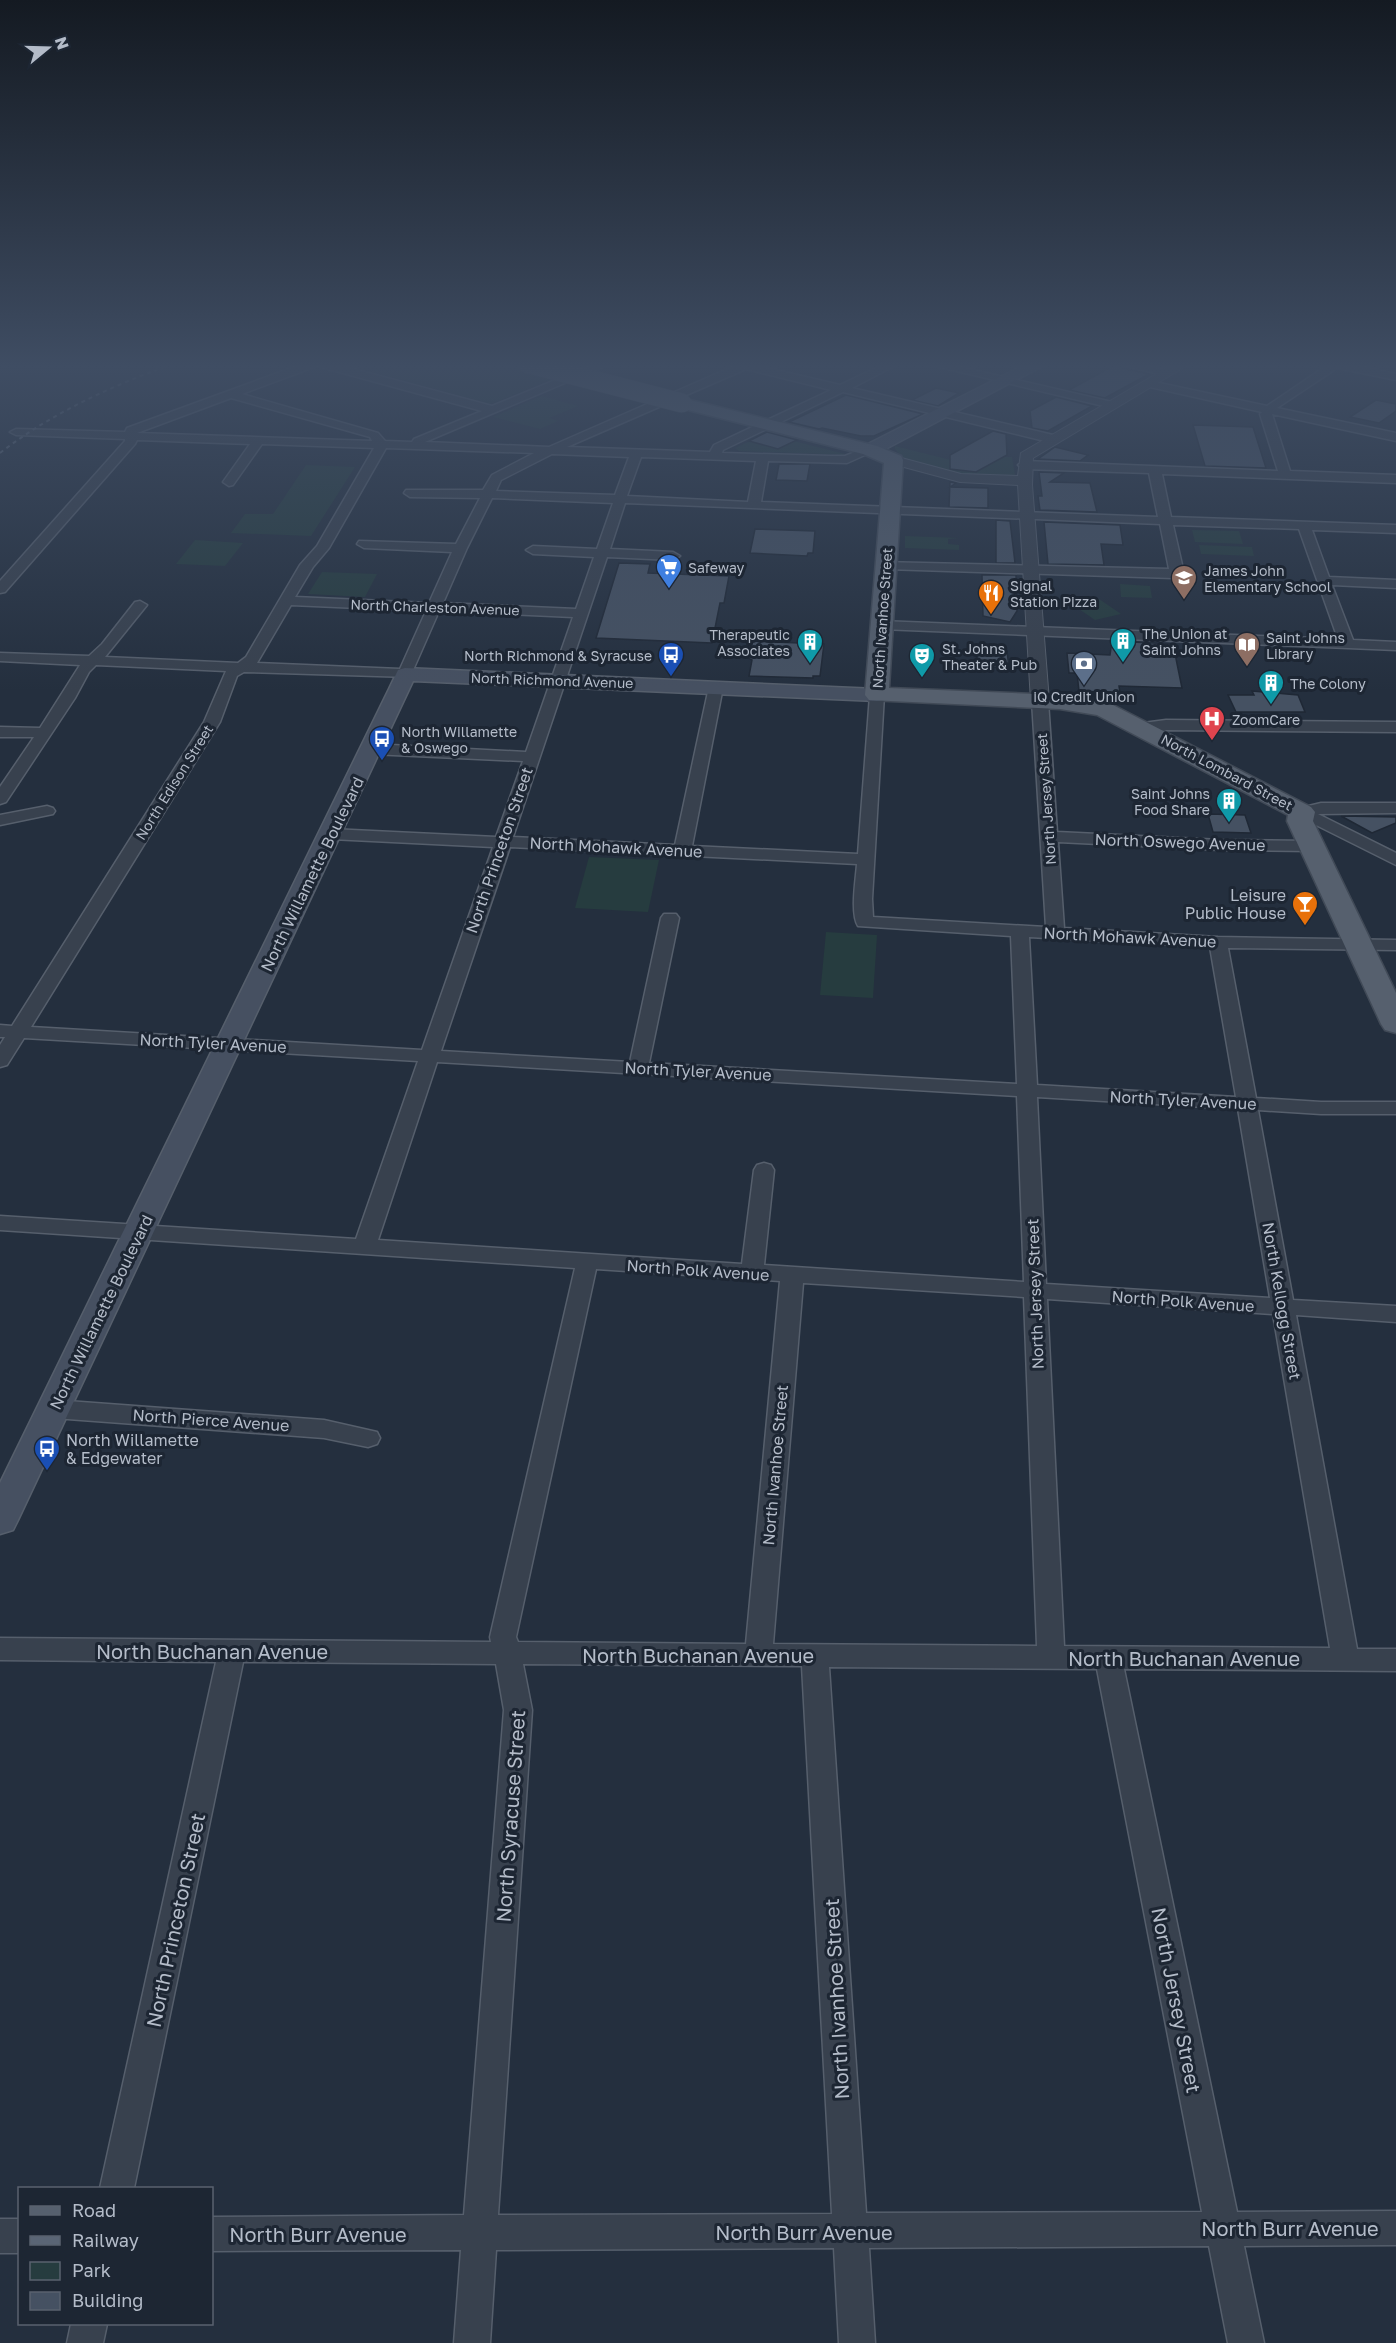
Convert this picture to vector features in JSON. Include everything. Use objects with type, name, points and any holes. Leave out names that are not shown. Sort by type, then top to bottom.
[{"type":"main road","name":"North Ivanhoe Street","points":[[877,695],[893,472]]},
{"type":"main road","name":"North Richmond Avenue","points":[[405,674],[1040,701],[1080,704],[1103,709]]},
{"type":"main road","name":"North Willamette Boulevard","points":[[0,1520],[9,1484],[54,1409],[332,834],[405,674]]},
{"type":"main road","name":"North Lombard Street","points":[[1103,709],[1302,812],[1300,821],[1396,1024]]},
{"type":"street","points":[[0,590],[104,472]]},
{"type":"street","points":[[229,482],[236,472]]},
{"type":"street","name":"North Edison Street","points":[[0,1061],[9,1031],[212,722],[231,674],[252,660],[307,565],[322,548],[367,472]]},
{"type":"street","name":"North Willamette Boulevard","points":[[405,674],[460,548],[498,476],[505,472]]},
{"type":"street","name":"North Princeton Street","points":[[364,1248],[630,472]]},
{"type":"street","points":[[754,506],[760,472]]},
{"type":"street","points":[[939,472],[960,478],[1067,472]]},
{"type":"street","points":[[886,565],[1173,574],[1176,569],[1155,472]]},
{"type":"street","points":[[1190,472],[1396,479]]},
{"type":"street","points":[[1024,473],[1040,701]]},
{"type":"street","points":[[410,493],[531,495],[620,501],[1396,529]]},
{"type":"street","points":[[1304,526],[1347,644]]},
{"type":"street","points":[[364,544],[460,548]]},
{"type":"street","points":[[533,550],[673,556]]},
{"type":"street","points":[[1325,581],[1396,584]]},
{"type":"street","name":"North Charleston Avenue","points":[[288,601],[583,613]]},
{"type":"street","points":[[0,799],[69,698],[83,669],[107,647],[140,605]]},
{"type":"street","points":[[881,625],[1396,646]]},
{"type":"street","name":"North Richmond Avenue","points":[[0,657],[405,674]]},
{"type":"street","points":[[682,850],[716,687]]},
{"type":"street","name":"North Ivanhoe Street","points":[[864,922],[877,695]]},
{"type":"street","name":"North Jersey Street","points":[[1040,701],[1055,933]]},
{"type":"street","points":[[1143,728],[1164,725],[1396,728]]},
{"type":"street","points":[[0,732],[45,733]]},
{"type":"street","points":[[372,749],[532,757]]},
{"type":"street","points":[[1302,812],[1321,808],[1396,808]]},
{"type":"street","points":[[0,820],[47,811]]},
{"type":"street","points":[[1302,812],[1396,860]]},
{"type":"street","name":"North Mohawk Avenue","points":[[332,834],[866,860]]},
{"type":"street","name":"North Oswego Avenue","points":[[1049,837],[1221,845],[1312,846]]},
{"type":"street","points":[[638,1068],[670,918]]},
{"type":"street","name":"North Mohawk Avenue","points":[[864,922],[1218,942],[1396,945]]},
{"type":"street","name":"North Jersey Street","points":[[1020,932],[1051,1657]]},
{"type":"street","name":"North Kellogg Street","points":[[1218,942],[1346,1660]]},
{"type":"street","name":"North Tyler Avenue","points":[[9,1031],[1321,1108],[1396,1108]]},
{"type":"street","points":[[752,1273],[764,1170]]},
{"type":"street","name":"North Polk Avenue","points":[[0,1223],[1396,1314]]},
{"type":"street","name":"North Syracuse Street","points":[[472,2343],[518,1710],[516,1689],[503,1637],[587,1262]]},
{"type":"street","name":"North Ivanhoe Street","points":[[759,1655],[792,1276]]},
{"type":"street","name":"North Pierce Avenue","points":[[54,1409],[324,1429],[368,1438]]},
{"type":"street","name":"North Buchanan Avenue","points":[[0,1650],[1396,1660]]},
{"type":"street","name":"North Princeton Street","points":[[117,2187],[232,1651]]},
{"type":"street","name":"North Ivanhoe Street","points":[[815,1655],[857,2343]]},
{"type":"street","name":"North Jersey Street","points":[[1108,1658],[1246,2343]]},
{"type":"street","name":"North Burr Avenue","points":[[213,2234],[1396,2228]]},
{"type":"street","points":[[0,2236],[18,2236]]},
{"type":"street","points":[[85,2343],[89,2325]]},
{"type":"green space","points":[[301,472],[352,472],[311,536],[231,533],[245,514],[273,514]]},
{"type":"green space","points":[[951,472],[1015,472],[1015,475],[993,478]]},
{"type":"green space","points":[[1192,530],[1239,531],[1243,544],[1195,542]]},
{"type":"green space","points":[[905,536],[959,538],[948,539],[948,544],[959,545],[959,550],[905,548]]},
{"type":"green space","points":[[195,540],[243,543],[225,566],[176,564]]},
{"type":"green space","points":[[1199,545],[1252,547],[1254,556],[1201,554]]},
{"type":"green space","points":[[322,572],[377,574],[365,597],[308,594]]},
{"type":"green space","points":[[1120,584],[1150,586],[1152,598],[1121,597]]},
{"type":"green space","points":[[1099,599],[1121,614],[1095,620],[1073,605]]},
{"type":"green space","points":[[589,857],[659,860],[648,912],[575,908]]},
{"type":"green space","points":[[826,932],[877,935],[873,998],[820,995]]},
{"type":"building","points":[[777,472],[809,472],[807,481],[776,480]]},
{"type":"building","points":[[1039,472],[1064,473],[1050,482],[1090,483],[1097,512],[1040,510],[1038,496],[1042,496]]},
{"type":"building","points":[[950,482],[956,483],[950,487],[988,488],[988,508],[949,507]]},
{"type":"building","points":[[996,520],[1010,521],[1015,563],[996,563]]},
{"type":"building","points":[[1044,522],[1120,525],[1123,545],[1101,544],[1104,565],[1048,564]]},
{"type":"building","points":[[755,529],[815,531],[813,553],[808,553],[807,556],[750,553]]},
{"type":"building","name":"Safeway","points":[[619,563],[650,564],[648,573],[729,576],[724,603],[720,603],[712,643],[596,638]]},
{"type":"building","points":[[982,575],[1016,575],[1017,611],[1010,622],[983,616]]},
{"type":"building","points":[[752,641],[824,644],[820,676],[813,676],[813,678],[749,676],[752,660],[748,658]]},
{"type":"building","name":"The Union at Saint Johns","points":[[1112,641],[1173,644],[1182,688],[1119,686],[1120,693],[1079,691],[1077,673],[1069,673],[1067,653],[1110,655]]},
{"type":"building","points":[[977,649],[1007,651],[1009,668],[977,666]]},
{"type":"building","name":"The Colony","points":[[1252,691],[1298,695],[1305,712],[1236,712],[1228,695],[1254,695]]},
{"type":"building","name":"Saint Johns Food Share","points":[[1208,814],[1245,815],[1251,833],[1213,832]]},
{"type":"building","points":[[1341,816],[1396,817],[1396,823],[1372,833]]},
{"type":"place","name":"Safeway","points":[[669,590]]},
{"type":"place","name":"James John Elementary School","points":[[1184,601]]},
{"type":"place","name":"Signal Station Pizza","points":[[991,616]]},
{"type":"place","name":"The Union at Saint Johns","points":[[1123,664]]},
{"type":"place","name":"Therapeutic Associates","points":[[810,665]]},
{"type":"place","name":"Saint Johns Library","points":[[1247,668]]},
{"type":"place","name":"North Richmond & Syracuse","points":[[671,678]]},
{"type":"place","name":"St. Johns Theater & Pub","points":[[922,679]]},
{"type":"place","name":"iQ Credit Union","points":[[1084,687]]},
{"type":"place","name":"The Colony","points":[[1271,706]]},
{"type":"place","name":"ZoomCare","points":[[1212,742]]},
{"type":"place","name":"North Willamette & Oswego","points":[[382,762]]},
{"type":"place","name":"Saint Johns Food Share","points":[[1229,824]]},
{"type":"place","name":"Leisure Public House","points":[[1305,927]]},
{"type":"place","name":"North Willamette & Edgewater","points":[[47,1472]]}]
